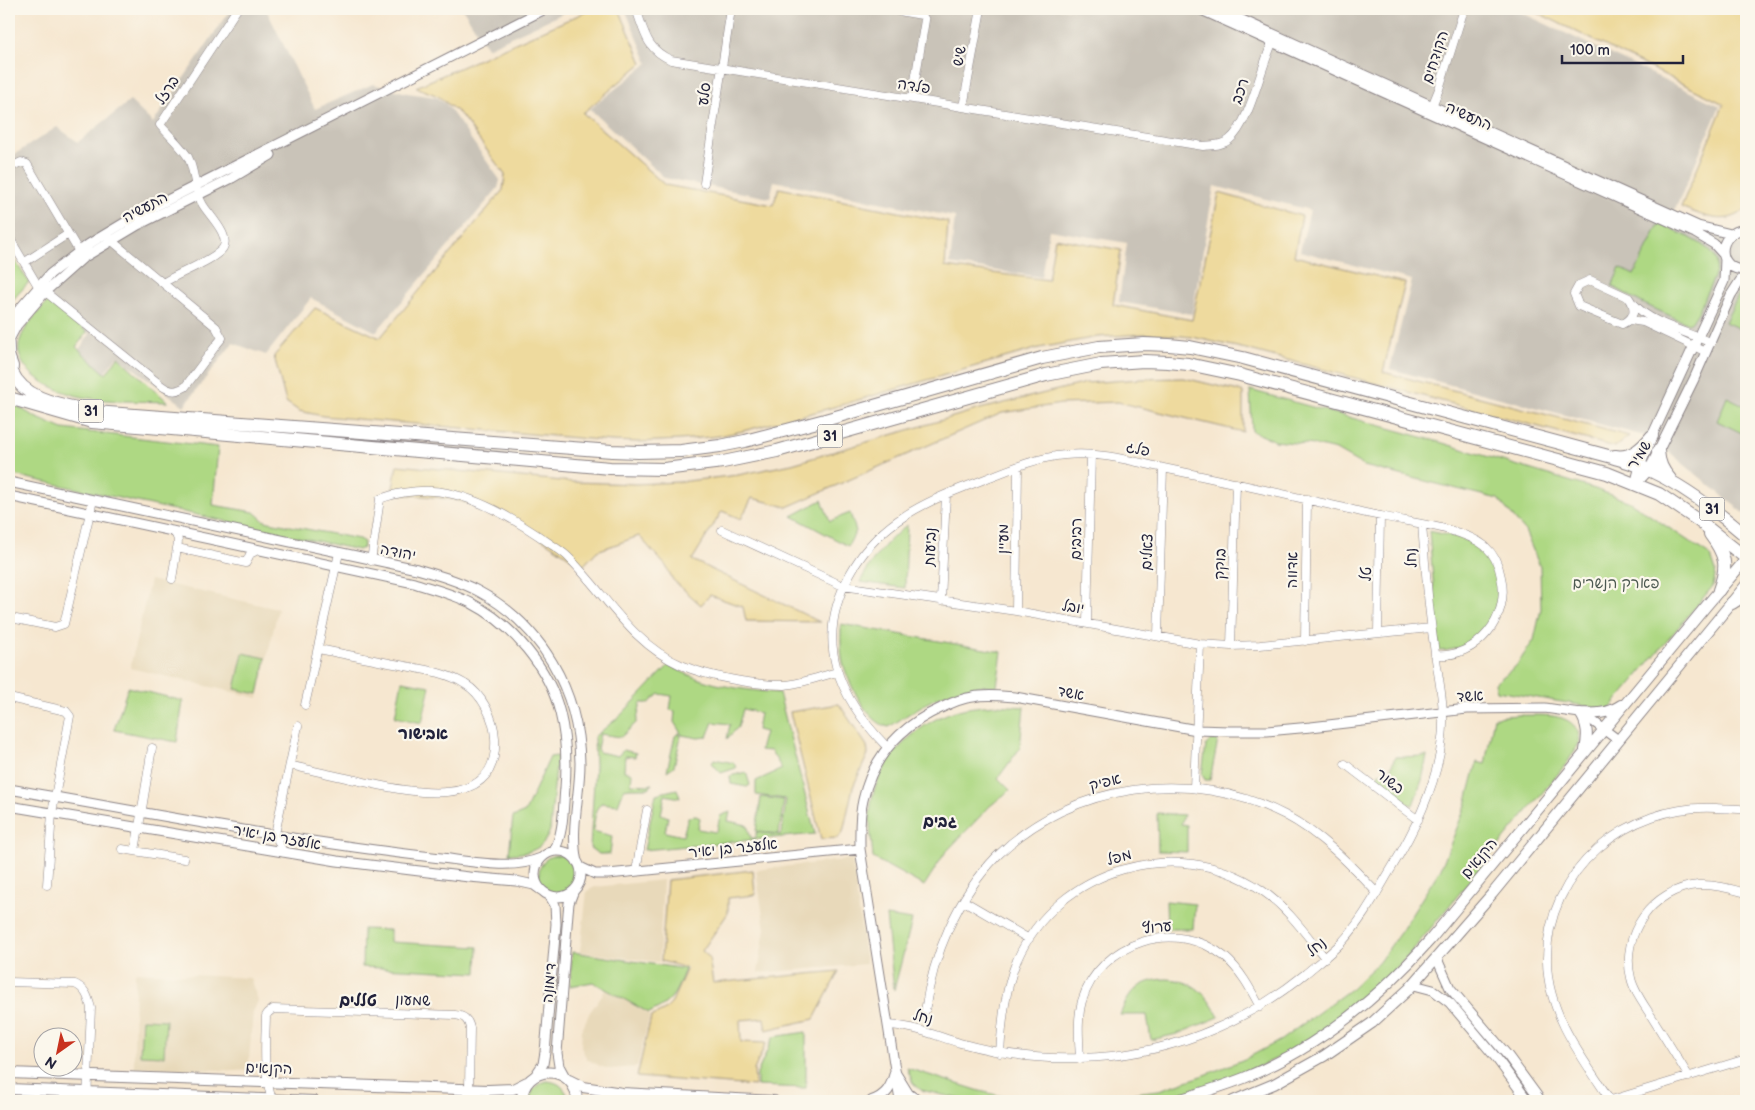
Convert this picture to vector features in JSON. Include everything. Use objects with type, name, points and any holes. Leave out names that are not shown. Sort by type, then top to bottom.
[{"type":"highway","name":"31","points":[[10,369],[16,382],[31,393],[46,400],[94,412],[612,451],[663,452],[720,446],[772,434],[1042,358],[1099,347],[1137,344],[1190,347],[1244,358],[1603,454],[1644,468],[1677,486],[1709,507],[1746,536]]},
{"type":"highway","name":"31","points":[[9,398],[76,419],[92,422],[610,468],[664,469],[724,462],[777,451],[1046,375],[1102,364],[1144,361],[1168,362],[1188,364],[1240,375],[1607,473],[1659,494],[1699,521],[1746,559]]},
{"type":"highway","points":[[1603,454],[1621,457],[1629,455],[1640,450],[1652,436]]},
{"type":"highway","points":[[1658,452],[1663,471],[1677,486]]},
{"type":"highway","points":[[1699,521],[1718,545],[1725,561],[1724,576],[1719,590]]},
{"type":"highway","points":[[1732,603],[1746,594]]},
{"type":"main road","name":"הקנאים","points":[[1175,1101],[1224,1086],[1266,1068],[1314,1041],[1361,1009],[1396,977],[1430,940],[1746,559]]},
{"type":"main road","points":[[1233,1101],[1283,1080],[1324,1056],[1372,1023],[1414,985],[1746,585]]},
{"type":"main road","points":[[1580,713],[1598,714],[1611,711],[1628,700]]},
{"type":"main road","points":[[1580,713],[1587,730],[1584,754]]},
{"type":"main road","name":"הקנאים","points":[[9,1073],[468,1089],[513,1089],[531,1079],[550,1072],[567,1079]]},
{"type":"main road","points":[[872,1101],[885,1094],[893,1082],[895,1074]]},
{"type":"main road","points":[[895,1074],[908,1094],[918,1101]]},
{"type":"main road","points":[[522,1101],[523,1091],[531,1079]]},
{"type":"main road","points":[[567,1079],[576,1092],[577,1101]]},
{"type":"main road","points":[[567,1079],[583,1087],[622,1093],[774,1101]]},
{"type":"main road","name":"הקנאים","points":[[9,1089],[88,1097],[314,1101]]},
{"type":"street","name":"ברזל","points":[[196,191],[188,157],[160,125],[236,9]]},
{"type":"street","name":"התעשיה","points":[[9,321],[42,288],[81,255],[134,218],[196,191],[336,116],[545,9]]},
{"type":"street","name":"פלדה","points":[[636,9],[646,37],[655,52],[672,60],[1182,143],[1216,146]]},
{"type":"street","name":"סלע","points":[[704,183],[731,9]]},
{"type":"street","points":[[887,9],[922,15],[925,20],[912,99]]},
{"type":"street","name":"שיש","points":[[963,108],[981,9]]},
{"type":"street","name":"התעשיה","points":[[1199,9],[1274,38]]},
{"type":"street","name":"התעשיה","points":[[1218,9],[1274,38],[1431,109],[1698,226],[1738,231]]},
{"type":"street","name":"הקודחים","points":[[1431,109],[1464,9]]},
{"type":"street","name":"רכב","points":[[1216,146],[1227,141],[1236,133],[1242,123],[1274,38]]},
{"type":"street","name":"התעשיה","points":[[1431,109],[1695,233],[1714,244],[1732,267],[1746,272]]},
{"type":"street","points":[[9,168],[21,162],[27,164],[81,255]]},
{"type":"street","points":[[163,283],[217,254],[224,247],[225,239],[222,231],[196,191]]},
{"type":"street","points":[[1738,231],[1746,223]]},
{"type":"street","name":"שמיר","points":[[1644,468],[1652,436],[1724,281],[1724,244],[1738,231]]},
{"type":"street","points":[[25,262],[68,234]]},
{"type":"street","points":[[9,237],[42,288],[162,386],[169,391],[178,391],[185,387],[222,338],[216,327],[109,237]]},
{"type":"street","name":"שמיר","points":[[1635,485],[1644,468],[1658,452],[1709,347],[1731,295],[1746,272]]},
{"type":"street","points":[[1634,304],[1633,315],[1630,320],[1622,324],[1579,306],[1574,294],[1579,285],[1590,280],[1629,298],[1634,304],[1640,312],[1698,337],[1709,347]]},
{"type":"street","name":"התעשיה","points":[[10,369],[9,340],[16,325],[42,288]]},
{"type":"street","points":[[1630,320],[1642,322],[1694,346],[1709,347]]},
{"type":"street","name":"פלג","points":[[887,747],[853,707],[837,672],[832,641],[834,618],[843,586],[856,564],[888,526],[918,507],[1018,468],[1045,459],[1066,455],[1091,455],[1236,483],[1422,524],[1466,535],[1483,544],[1491,552],[1499,567],[1504,596],[1500,610],[1493,625],[1482,639],[1472,646],[1460,652],[1444,656],[1435,655]]},
{"type":"street","name":"רביבים","points":[[1087,623],[1091,455]]},
{"type":"street","name":"מעיין","points":[[1016,611],[1018,468]]},
{"type":"street","name":"צאלים","points":[[1158,636],[1163,468]]},
{"type":"street","name":"יהודה","points":[[9,482],[436,575],[478,591],[514,616],[531,633],[557,670],[569,694],[578,734],[580,776],[575,846],[578,864]]},
{"type":"street","name":"בוקק","points":[[1231,646],[1236,483]]},
{"type":"street","points":[[371,560],[380,499],[388,496],[432,490],[458,495],[505,515],[535,533],[569,558],[621,618],[645,642],[681,665],[722,678],[787,685],[837,672]]},
{"type":"street","name":"נביעות","points":[[941,601],[946,495]]},
{"type":"street","name":"יהודה","points":[[9,496],[414,583],[472,603],[505,627],[528,652],[551,688],[560,711],[564,736],[566,775],[562,823],[559,839],[554,851]]},
{"type":"street","name":"אדווה","points":[[1305,641],[1307,499]]},
{"type":"street","points":[[16,619],[55,627],[64,624],[93,500]]},
{"type":"street","name":"טל","points":[[1378,632],[1380,516]]},
{"type":"street","name":"נחל","points":[[888,1026],[910,1027],[1000,1053],[1049,1058],[1080,1058],[1138,1053],[1167,1046],[1211,1031],[1260,1006],[1287,989],[1325,958],[1342,942],[1377,893],[1407,842],[1418,820],[1437,766],[1442,739],[1444,711],[1431,628],[1422,524]]},
{"type":"street","name":"יובל","points":[[722,530],[843,586],[1016,611],[1200,644],[1260,645],[1431,628]]},
{"type":"street","points":[[172,579],[179,542],[173,532]]},
{"type":"street","points":[[178,548],[246,562],[250,554],[258,550]]},
{"type":"street","points":[[305,705],[339,553]]},
{"type":"street","points":[[1194,788],[1200,644]]},
{"type":"street","points":[[290,765],[407,791],[442,793],[468,788],[478,782],[491,768],[495,758],[495,735],[486,708],[466,684],[437,672],[318,649]]},
{"type":"street","name":"אשד","points":[[900,1101],[860,849],[862,802],[873,771],[887,747],[902,732],[925,715],[956,701],[973,696],[1015,697],[1197,730],[1267,731],[1467,709],[1545,708],[1580,713],[1618,740]]},
{"type":"street","points":[[9,698],[66,711],[70,716],[52,813],[48,885]]},
{"type":"street","points":[[283,852],[276,834],[298,726]]},
{"type":"street","points":[[135,851],[152,748]]},
{"type":"street","name":"בשור","points":[[1345,764],[1418,820]]},
{"type":"street","name":"אפיק","points":[[925,1011],[938,956],[948,930],[982,873],[1009,846],[1033,828],[1075,805],[1126,790],[1194,788],[1253,802],[1284,815],[1325,842],[1345,859],[1377,893]]},
{"type":"street","name":"אלעזר בן יאיר","points":[[9,789],[383,851],[499,864],[524,864],[541,858]]},
{"type":"street","name":"אלעזר בן יאיר","points":[[9,806],[381,868],[516,881],[534,885],[541,890]]},
{"type":"street","points":[[1746,810],[1696,807],[1654,815],[1618,832],[1588,857],[1565,888],[1551,924],[1547,962],[1554,1003],[1573,1043],[1610,1101],[1746,1059]]},
{"type":"street","points":[[636,872],[647,810]]},
{"type":"street","points":[[122,849],[184,859]]},
{"type":"street","name":"אלעזר בן יאיר","points":[[578,864],[594,874],[608,874],[860,849]]},
{"type":"street","points":[[554,851],[567,853],[578,864],[580,878],[576,887],[562,897],[549,895],[537,885],[535,868],[541,858],[547,854],[554,851]]},
{"type":"street","name":"מפל","points":[[1000,1053],[1002,1022],[1011,977],[1029,939],[1051,910],[1071,894],[1116,870],[1137,865],[1193,863],[1221,870],[1243,879],[1277,902],[1295,920],[1325,958]]},
{"type":"street","name":"אלעזר בן יאיר","points":[[576,887],[593,877],[608,874]]},
{"type":"street","points":[[1689,1077],[1642,1002],[1631,980],[1628,960],[1630,940],[1638,923],[1650,909],[1664,897],[1680,889],[1697,885],[1727,886],[1746,893]]},
{"type":"street","name":"דימונה","points":[[567,1079],[559,1066],[557,1052],[569,903],[576,887]]},
{"type":"street","name":"דימונה","points":[[531,1079],[543,1064],[545,1052],[556,911],[554,901],[549,895]]},
{"type":"street","points":[[964,901],[1029,939]]},
{"type":"street","name":"ערוץ","points":[[1080,1058],[1079,1019],[1081,1003],[1088,986],[1099,970],[1111,958],[1140,941],[1176,938],[1196,942],[1210,948],[1224,956],[1238,970],[1249,985],[1260,1006]]},
{"type":"street","points":[[1437,959],[1450,988],[1508,1056],[1540,1101]]},
{"type":"street","points":[[9,982],[75,984],[84,988],[91,1008],[88,1097]]},
{"type":"street","points":[[1414,985],[1433,990],[1448,1000],[1497,1059],[1528,1101]]},
{"type":"street","name":"שמעון","points":[[267,1083],[264,1055],[266,1016],[273,1010],[455,1015],[465,1017],[469,1022],[468,1089]]},
{"type":"street","points":[[267,1083],[272,1100]]},
{"type":"shaded area","points":[[231,9],[266,9],[315,109],[373,84],[407,93],[436,97],[446,104],[500,180],[498,188],[376,332],[311,298],[266,355],[233,343],[184,406],[117,356],[103,375],[76,354],[90,334],[45,298],[9,245],[9,158],[57,127],[78,142],[130,101],[153,123]]},
{"type":"shaded area","points":[[463,9],[572,9],[487,48]]},
{"type":"shaded area","points":[[625,9],[1514,9],[1720,106],[1674,212],[1746,247],[1746,515],[1652,438],[1390,369],[1412,280],[1300,251],[1310,210],[1214,186],[1192,314],[1119,302],[1127,243],[1049,230],[1041,277],[950,264],[955,217],[774,181],[770,198],[665,178],[590,109],[648,63]]},
{"type":"shaded area","points":[[150,580],[278,609],[258,698],[130,668]]},
{"type":"shaded area","points":[[852,859],[866,964],[758,973],[765,929],[756,870]]},
{"type":"shaded area","points":[[663,880],[659,962],[580,952],[587,891],[595,887]]},
{"type":"shaded area","points":[[135,972],[250,978],[258,1001],[253,1012],[248,1071],[134,1067]]},
{"type":"shaded area","points":[[606,989],[650,1015],[637,1067],[609,1069],[600,1066],[587,1059],[581,1047],[582,1029],[590,1012]]},
{"type":"green space","points":[[1659,224],[1702,245],[1715,257],[1717,264],[1716,272],[1699,310],[1689,323],[1644,304],[1612,286],[1620,268],[1634,275]]},
{"type":"green space","points":[[9,252],[29,282],[9,304]]},
{"type":"green space","points":[[1746,280],[1746,332],[1725,322]]},
{"type":"green space","points":[[49,300],[87,332],[76,347],[106,374],[118,357],[168,402],[108,400],[77,396],[52,387],[30,372],[23,363],[19,352],[20,340],[29,324]]},
{"type":"green space","name":"פארק הנשרים","points":[[1250,390],[1436,441],[1595,489],[1630,502],[1711,556],[1716,571],[1713,586],[1609,710],[1497,691],[1495,683],[1516,666],[1534,640],[1541,609],[1540,567],[1525,531],[1498,499],[1364,466],[1336,450],[1315,445],[1275,441],[1252,431]]},
{"type":"green space","points":[[1727,397],[1746,406],[1746,435],[1717,421]]},
{"type":"green space","points":[[9,404],[17,406],[35,417],[63,429],[218,447],[213,505],[254,512],[263,520],[269,522],[359,539],[364,542],[363,548],[358,550],[9,474]]},
{"type":"green space","points":[[822,500],[830,521],[850,513],[856,531],[848,546],[792,516]]},
{"type":"green space","points":[[907,525],[905,588],[860,582],[881,551]]},
{"type":"green space","points":[[1429,531],[1462,539],[1480,548],[1491,561],[1497,577],[1497,604],[1486,628],[1466,644],[1453,649],[1439,651]]},
{"type":"green space","points":[[841,624],[1002,652],[997,686],[966,688],[952,692],[914,710],[889,727],[881,724],[860,701],[849,681],[842,658]]},
{"type":"green space","points":[[243,653],[266,658],[258,694],[235,689]]},
{"type":"green space","points":[[669,665],[709,682],[736,688],[779,693],[815,834],[644,850],[656,794],[677,789],[680,798],[665,795],[661,814],[668,817],[665,832],[683,836],[688,817],[696,816],[700,818],[698,829],[715,832],[720,816],[730,812],[728,821],[747,825],[751,838],[756,838],[756,832],[780,835],[782,833],[786,799],[756,795],[756,781],[782,769],[771,751],[760,750],[765,732],[757,730],[760,713],[743,709],[738,727],[727,739],[730,724],[713,722],[707,737],[698,738],[682,735],[674,722],[675,711],[670,710],[672,696],[659,694],[649,703],[641,703],[636,723],[621,737],[600,734],[597,749],[599,752],[618,756],[623,750],[636,753],[635,757],[625,756],[624,771],[632,773],[631,784],[652,784],[649,788],[624,789],[618,805],[601,803],[596,810],[593,831],[612,836],[610,854],[599,854],[590,848],[595,766],[594,737],[620,716]]},
{"type":"green space","points":[[402,681],[430,686],[422,723],[395,717]]},
{"type":"green space","points":[[128,687],[183,701],[177,742],[114,730]]},
{"type":"green space","points":[[996,705],[1024,707],[1020,748],[998,778],[1010,790],[990,806],[945,853],[924,886],[873,858],[870,812],[873,795],[887,764],[898,750],[910,737],[939,717],[955,711]]},
{"type":"green space","points":[[1542,715],[1559,717],[1566,720],[1577,730],[1580,742],[1567,763],[1407,957],[1376,990],[1326,1029],[1282,1056],[1249,1071],[1200,1088],[1148,1101],[969,1101],[921,1090],[913,1083],[907,1068],[1009,1098],[1041,1100],[1081,1099],[1159,1090],[1205,1075],[1247,1058],[1281,1040],[1352,988],[1379,962],[1402,930],[1441,868],[1466,805],[1477,762],[1485,764],[1494,717]]},
{"type":"green space","points":[[679,733],[681,736],[674,766],[667,771],[675,736]]},
{"type":"green space","points":[[1211,740],[1218,740],[1210,780],[1205,780],[1202,774],[1206,745]]},
{"type":"green space","points":[[557,756],[550,830],[547,837],[539,847],[529,852],[509,854],[513,817],[525,812],[550,757]]},
{"type":"green space","points":[[1427,756],[1422,780],[1413,805],[1408,804],[1376,778],[1379,773],[1389,773],[1395,757]]},
{"type":"green space","points":[[714,759],[734,763],[736,768],[721,773],[712,763]]},
{"type":"green space","points":[[746,772],[750,785],[747,787],[731,784],[730,776]]},
{"type":"green space","points":[[761,797],[784,800],[779,834],[756,831]]},
{"type":"green space","points":[[1157,813],[1184,815],[1181,824],[1187,825],[1187,852],[1158,851]]},
{"type":"green space","points":[[558,855],[571,861],[577,874],[571,887],[558,893],[545,887],[539,874],[545,861]]},
{"type":"green space","points":[[1166,901],[1195,904],[1193,929],[1167,929]]},
{"type":"green space","points":[[886,916],[912,920],[894,990]]},
{"type":"green space","points":[[363,929],[390,930],[390,942],[478,947],[477,973],[362,967]]},
{"type":"green space","points":[[572,952],[685,969],[673,996],[664,1005],[649,1013],[593,982],[570,986]]},
{"type":"green space","points":[[1167,979],[1186,983],[1199,990],[1219,1017],[1177,1034],[1151,1040],[1147,1015],[1120,1015],[1128,999],[1137,988],[1143,984]]},
{"type":"green space","points":[[142,1019],[166,1020],[164,1056],[140,1055]]},
{"type":"green space","points":[[806,1032],[806,1088],[757,1086],[757,1074],[773,1037]]},
{"type":"green space","points":[[547,1081],[562,1087],[568,1101],[530,1101],[535,1088]]},
{"type":"sand","points":[[592,9],[619,9],[642,63],[583,113],[665,185],[773,205],[779,188],[948,222],[945,267],[1048,280],[1055,238],[1121,250],[1113,305],[1192,320],[1219,193],[1302,216],[1294,256],[1405,283],[1383,372],[1629,436],[1615,447],[1246,349],[1192,337],[1144,334],[1097,337],[1039,348],[743,431],[719,436],[680,440],[612,441],[323,416],[299,411],[286,402],[274,356],[315,308],[380,338],[503,190],[505,175],[461,115],[438,96],[416,87]]},
{"type":"sand","points":[[1530,9],[1746,9],[1746,209],[1730,218],[1722,219],[1698,214],[1681,207],[1724,104]]},
{"type":"sand","points":[[1184,378],[1243,392],[1243,432],[1118,402],[1061,404],[1002,413],[787,507],[752,498],[741,519],[722,511],[692,560],[820,622],[746,621],[743,607],[710,595],[701,605],[673,580],[666,566],[639,536],[597,551],[583,566],[522,527],[483,508],[450,499],[392,494],[397,465],[572,482],[635,484],[679,482],[738,475],[792,464],[980,409],[1086,383]]},
{"type":"sand","points":[[839,704],[867,746],[868,754],[853,787],[843,832],[838,838],[821,839],[790,712]]},
{"type":"sand","points":[[753,870],[755,895],[728,898],[728,913],[702,951],[709,957],[713,983],[839,971],[814,1019],[766,1030],[764,1018],[740,1020],[741,1042],[766,1043],[754,1070],[755,1086],[637,1077],[651,1017],[665,1010],[671,1004],[687,968],[661,961],[667,880]]},
{"type":"district","name":"אבישור","points":[[423,733]]},
{"type":"district","name":"גבים","points":[[940,821]]},
{"type":"district","name":"טללים","points":[[358,1000]]}]
